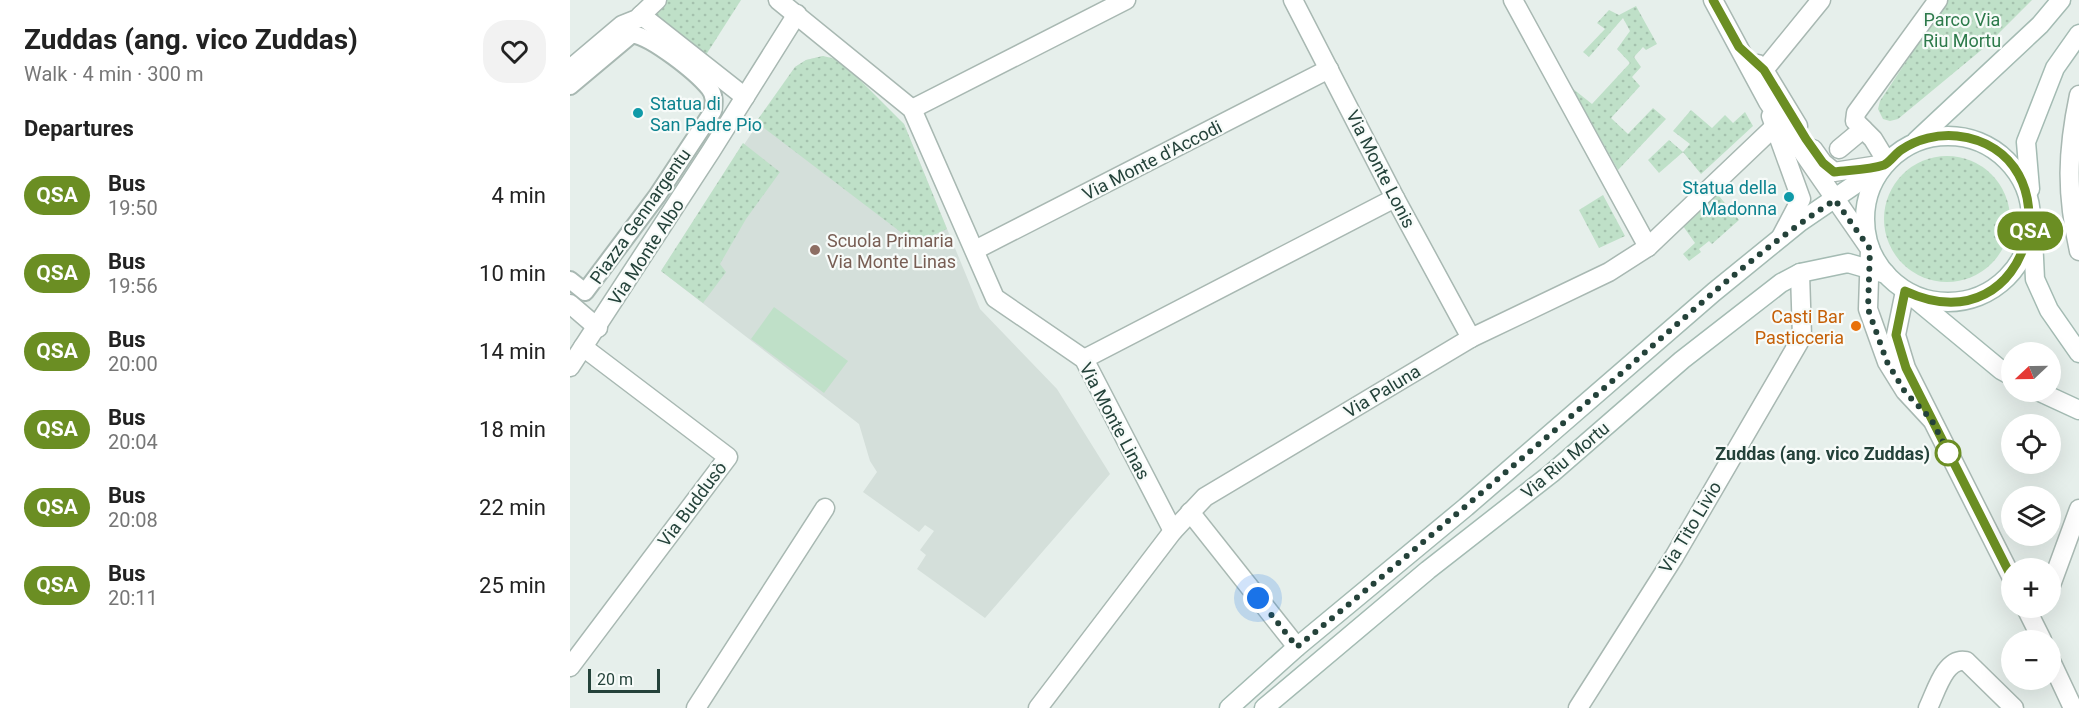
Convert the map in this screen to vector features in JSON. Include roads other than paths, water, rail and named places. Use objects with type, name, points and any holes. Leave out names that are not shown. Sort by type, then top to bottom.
[{"type":"street","points":[[570,69],[622,25],[632,22],[657,0]]},
{"type":"street","name":"Via Monte Linas","points":[[778,0],[912,109],[995,298],[1084,359],[1173,531]]},
{"type":"street","points":[[912,109],[1126,0]]},
{"type":"street","name":"Via Monte Lonis","points":[[1293,0],[1395,198],[1471,338]]},
{"type":"street","points":[[1513,0],[1648,247]]},
{"type":"street","points":[[1713,0],[1767,102],[1870,249]]},
{"type":"street","points":[[1764,70],[1821,0]]},
{"type":"street","points":[[1886,163],[1874,139],[1855,121],[1856,113],[1938,0]]},
{"type":"street","points":[[2001,370],[1878,271],[1866,234],[1866,207],[1870,189],[1886,163],[1915,142],[2040,25],[2061,0]]},
{"type":"street","name":"Via Monte Albo","points":[[570,367],[598,328],[797,14]]},
{"type":"street","points":[[641,15],[745,97]]},
{"type":"street","name":"Piazza Gennargentu","points":[[570,86],[632,34],[647,38],[696,75],[711,90],[714,101],[713,111],[657,196],[585,292],[570,280]]},
{"type":"street","points":[[2079,34],[2055,68],[2026,142],[2035,279],[2049,310],[2079,352]]},
{"type":"street","points":[[1739,47],[1764,70],[1806,139],[1823,163],[1834,172],[1886,163]]},
{"type":"street","name":"Via Monte d'Accodi","points":[[975,250],[1329,69]]},
{"type":"street","points":[[2079,95],[2068,158],[2070,206],[2079,251]]},
{"type":"street","points":[[1767,102],[1773,128],[1801,200],[1780,238]]},
{"type":"street","name":"Via Paluna","points":[[1038,708],[1173,531],[1205,497],[1471,338],[1609,272],[1648,247],[1773,128]]},
{"type":"street","points":[[1839,148],[1863,129]]},
{"type":"street","points":[[1905,291],[1931,301],[1954,302],[1992,290],[2013,272],[2025,252],[2031,224],[2028,196],[2015,170],[1990,147],[1958,136],[1943,135],[1915,142]]},
{"type":"street","name":"Via Riu Mortu","points":[[1229,708],[1297,647],[1466,507],[1780,238],[1886,163]]},
{"type":"street","points":[[1084,359],[1395,198]]},
{"type":"street","name":"Via Riu Mortu","points":[[1264,708],[1428,570],[1552,472],[1682,360],[1781,283],[1800,273],[1848,263],[1878,271]]},
{"type":"street","points":[[1878,271],[1868,309],[1887,362],[1905,392],[1931,419]]},
{"type":"street","name":"Via Tito Livio","points":[[1578,708],[1674,557],[1802,337],[1800,273]]},
{"type":"street","points":[[1905,291],[1896,335],[1906,368],[2002,558]]},
{"type":"street","points":[[570,304],[598,328]]},
{"type":"street","name":"Via Buddusò","points":[[570,667],[728,457],[583,347]]},
{"type":"street","points":[[2061,402],[2079,410]]},
{"type":"street","points":[[696,708],[825,508]]},
{"type":"street","points":[[2061,558],[2079,509]]},
{"type":"street","points":[[1190,512],[1297,647]]},
{"type":"street","points":[[1928,708],[1950,664],[1959,660],[1966,661],[2014,708]]},
{"type":"street","points":[[2061,682],[2073,708]]},
{"type":"place","name":"Statua di San Padre Pio","points":[[638,113]]},
{"type":"place","name":"Statua della Madonna","points":[[1789,197]]},
{"type":"place","name":"Scuola Primaria Via Monte Linas","points":[[815,250]]},
{"type":"place","name":"Casti Bar Pasticceria","points":[[1856,326]]},
{"type":"place","name":"Zuddas (ang. vico Zuddas)","points":[[1948,453]]},
{"type":"park label","name":"Parco Via Riu Mortu","points":[[1962,29]]}]
